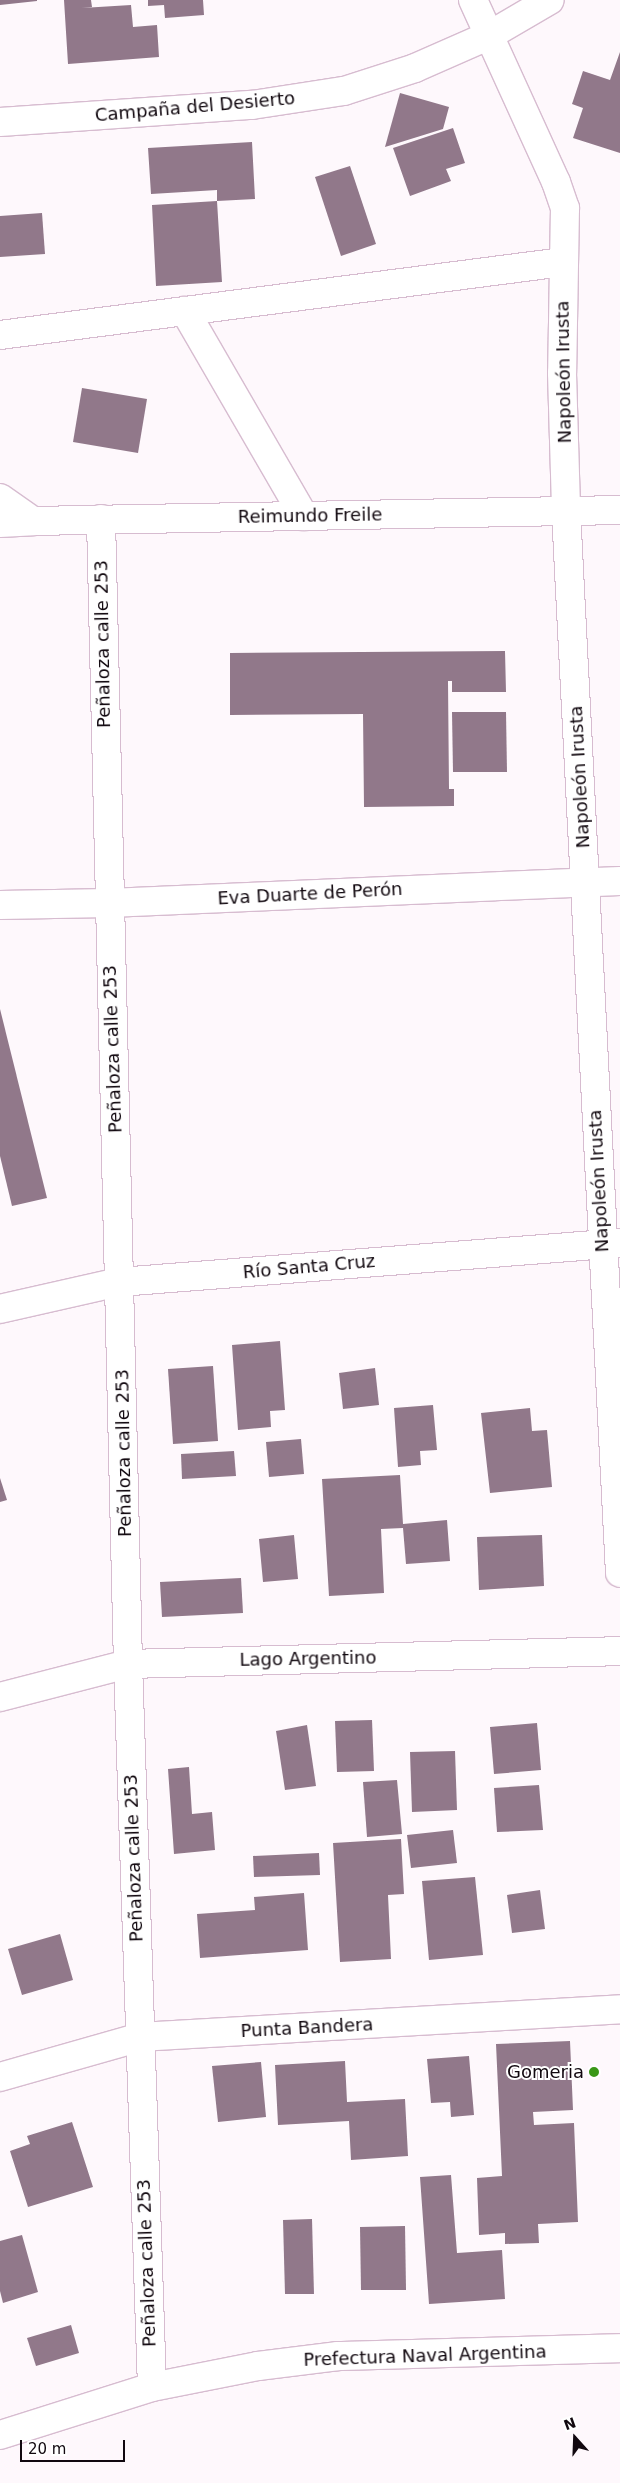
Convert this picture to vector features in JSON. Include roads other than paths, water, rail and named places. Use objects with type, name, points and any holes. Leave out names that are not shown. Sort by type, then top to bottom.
[{"type":"street","name":"Napoleón Irusta","points":[[473,0],[556,182],[565,208],[562,373],[566,511],[585,882],[611,1243],[620,1573]]},
{"type":"street","name":"Campaña del Desierto","points":[[0,122],[252,105],[344,91],[415,68],[490,35],[550,0]]},
{"type":"street","points":[[0,335],[563,262]]},
{"type":"street","points":[[185,311],[304,516]]},
{"type":"street","points":[[0,498],[33,521]]},
{"type":"street","name":"Reimundo Freile","points":[[0,524],[101,519],[620,510]]},
{"type":"street","name":"Peñaloza calle 253","points":[[101,519],[128,1664],[152,2387]]},
{"type":"street","name":"Eva Duarte de Perón","points":[[0,906],[620,881]]},
{"type":"street","name":"Río Santa Cruz","points":[[0,1309],[120,1282],[611,1243]]},
{"type":"street","name":"Lago Argentino","points":[[0,1697],[128,1664],[620,1651]]},
{"type":"street","name":"Punta Bandera","points":[[0,2076],[140,2037],[620,2009]]},
{"type":"street","name":"Prefectura Naval Argentina","points":[[0,2436],[152,2387],[258,2366],[338,2356],[620,2348]]},
{"type":"place","name":"Gomeria","points":[[594,2072]]}]
